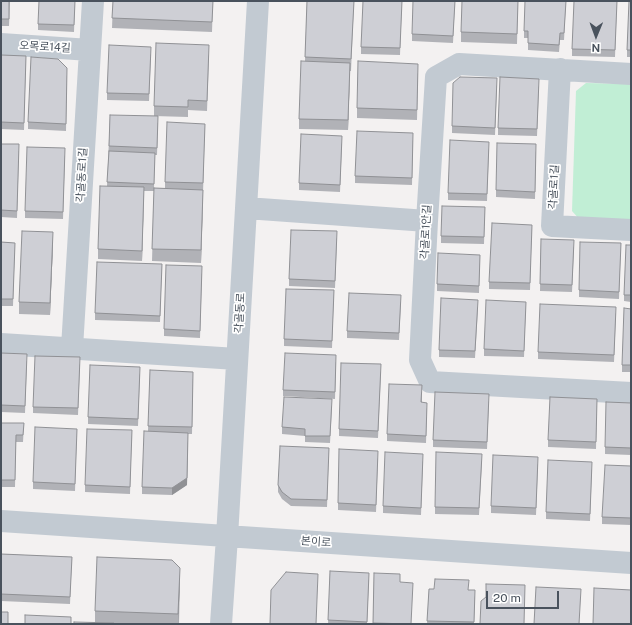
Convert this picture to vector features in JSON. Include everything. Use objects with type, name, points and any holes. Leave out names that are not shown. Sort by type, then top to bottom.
[{"type":"street","name":"각골동로1길","points":[[72,348],[93,1]]},
{"type":"street","name":"각골동로","points":[[221,624],[258,1]]},
{"type":"street","name":"오목로14길","points":[[1,44],[90,50]]},
{"type":"street","name":"각골로1안길","points":[[631,74],[459,64],[436,77],[420,360],[430,382],[631,393]]},
{"type":"street","name":"각골로1길","points":[[560,70],[552,226],[631,230]]},
{"type":"street","points":[[246,208],[427,221]]},
{"type":"street","points":[[1,344],[237,359]]},
{"type":"street","name":"본이로","points":[[1,522],[631,563]]},
{"type":"green space","points":[[586,83],[631,84],[631,222],[580,220],[572,211],[576,91]]},
{"type":"building","points":[[1,1],[9,1],[9,19],[1,19]]},
{"type":"building","points":[[39,1],[75,1],[74,25],[38,24]]},
{"type":"building","points":[[113,1],[213,1],[212,22],[112,18]]},
{"type":"building","points":[[307,1],[354,1],[351,59],[305,57]]},
{"type":"building","points":[[363,1],[402,1],[400,48],[361,47]]},
{"type":"building","points":[[413,1],[455,1],[453,36],[412,34]]},
{"type":"building","points":[[462,1],[518,1],[517,34],[461,32]]},
{"type":"building","points":[[525,1],[566,1],[564,33],[560,33],[559,45],[528,43],[528,31],[524,31]]},
{"type":"building","points":[[574,1],[617,1],[615,50],[572,49]]},
{"type":"building","points":[[629,1],[631,1],[631,50],[627,50]]},
{"type":"building","points":[[156,43],[209,45],[207,101],[188,100],[188,107],[154,106]]},
{"type":"building","points":[[109,45],[151,47],[149,94],[107,93]]},
{"type":"building","points":[[1,55],[26,56],[24,123],[1,122]]},
{"type":"building","points":[[31,57],[58,59],[67,68],[66,124],[28,122]]},
{"type":"building","points":[[301,61],[350,63],[348,120],[299,119]]},
{"type":"building","points":[[358,61],[418,64],[417,110],[357,108]]},
{"type":"building","points":[[460,77],[497,78],[495,128],[452,126],[453,83]]},
{"type":"building","points":[[500,77],[539,79],[537,129],[498,128]]},
{"type":"building","points":[[110,115],[158,116],[157,148],[109,146]]},
{"type":"building","points":[[167,122],[205,124],[203,183],[165,182]]},
{"type":"building","points":[[357,131],[413,133],[412,178],[355,176]]},
{"type":"building","points":[[301,134],[342,136],[340,185],[299,183]]},
{"type":"building","points":[[450,140],[489,142],[487,194],[448,193]]},
{"type":"building","points":[[497,143],[536,144],[535,192],[496,190]]},
{"type":"building","points":[[1,144],[19,144],[17,211],[1,210]]},
{"type":"building","points":[[27,147],[65,148],[63,212],[25,211]]},
{"type":"building","points":[[109,151],[155,153],[154,184],[107,182]]},
{"type":"building","points":[[100,186],[144,187],[142,251],[98,249]]},
{"type":"building","points":[[154,188],[203,190],[201,250],[152,249]]},
{"type":"building","points":[[442,206],[485,207],[484,237],[441,236]]},
{"type":"building","points":[[492,223],[532,225],[530,283],[489,282]]},
{"type":"building","points":[[291,230],[337,231],[335,281],[289,279]]},
{"type":"building","points":[[22,231],[53,232],[50,303],[19,302]]},
{"type":"building","points":[[541,239],[574,240],[572,285],[540,284]]},
{"type":"building","points":[[1,242],[15,243],[13,299],[1,299]]},
{"type":"building","points":[[580,242],[621,243],[619,292],[579,290]]},
{"type":"building","points":[[626,245],[631,245],[631,295],[624,295]]},
{"type":"building","points":[[438,253],[480,255],[479,286],[437,284]]},
{"type":"building","points":[[97,262],[162,264],[160,316],[95,313]]},
{"type":"building","points":[[166,265],[202,266],[200,331],[164,329]]},
{"type":"building","points":[[286,289],[334,290],[332,341],[284,339]]},
{"type":"building","points":[[349,293],[401,295],[399,333],[347,331]]},
{"type":"building","points":[[441,298],[478,300],[475,351],[439,350]]},
{"type":"building","points":[[486,300],[526,302],[524,351],[484,349]]},
{"type":"building","points":[[540,304],[616,307],[614,355],[538,352]]},
{"type":"building","points":[[624,308],[631,309],[631,365],[622,365]]},
{"type":"building","points":[[1,353],[27,354],[25,406],[1,405]]},
{"type":"building","points":[[285,353],[336,355],[335,392],[283,390]]},
{"type":"building","points":[[35,356],[80,357],[78,408],[33,407]]},
{"type":"building","points":[[341,363],[381,364],[378,431],[339,429]]},
{"type":"building","points":[[90,365],[140,367],[138,419],[88,417]]},
{"type":"building","points":[[150,370],[193,372],[192,427],[148,426]]},
{"type":"building","points":[[389,384],[422,385],[421,402],[427,403],[426,436],[387,434]]},
{"type":"building","points":[[435,392],[489,394],[487,442],[433,440]]},
{"type":"building","points":[[284,397],[332,399],[330,436],[305,436],[305,429],[282,427]]},
{"type":"building","points":[[550,397],[597,399],[596,442],[548,440]]},
{"type":"building","points":[[606,402],[631,403],[631,448],[605,447]]},
{"type":"building","points":[[1,423],[24,423],[23,435],[16,435],[15,480],[1,480]]},
{"type":"building","points":[[35,427],[77,429],[75,484],[33,482]]},
{"type":"building","points":[[87,429],[132,430],[130,487],[85,485]]},
{"type":"building","points":[[144,431],[188,433],[187,478],[172,488],[142,487]]},
{"type":"building","points":[[280,446],[329,448],[327,500],[291,499],[282,492],[278,485]]},
{"type":"building","points":[[339,449],[378,451],[376,505],[338,503]]},
{"type":"building","points":[[385,452],[423,454],[421,508],[383,506]]},
{"type":"building","points":[[436,452],[482,454],[479,508],[435,507]]},
{"type":"building","points":[[493,455],[538,457],[536,508],[491,506]]},
{"type":"building","points":[[548,460],[592,462],[590,514],[546,512]]},
{"type":"building","points":[[605,465],[631,466],[631,518],[602,517]]},
{"type":"building","points":[[1,554],[72,557],[70,597],[1,594]]},
{"type":"building","points":[[97,557],[172,560],[180,568],[178,614],[95,611]]},
{"type":"building","points":[[330,571],[369,573],[367,622],[328,620]]},
{"type":"building","points":[[286,572],[318,574],[316,624],[270,624],[271,590]]},
{"type":"building","points":[[374,573],[400,574],[400,582],[413,583],[411,624],[373,623]]},
{"type":"building","points":[[435,579],[469,580],[468,590],[475,590],[474,622],[427,621],[429,589],[434,589]]},
{"type":"building","points":[[486,584],[525,585],[524,624],[480,624],[481,601],[486,597]]},
{"type":"building","points":[[536,587],[581,589],[579,624],[534,624]]},
{"type":"building","points":[[594,588],[631,590],[631,624],[593,624]]},
{"type":"building","points":[[1,612],[8,612],[8,624],[1,624]]},
{"type":"building","points":[[25,615],[71,617],[71,624],[25,624]]},
{"type":"building","points":[[74,622],[114,623],[114,624],[74,624]]}]
